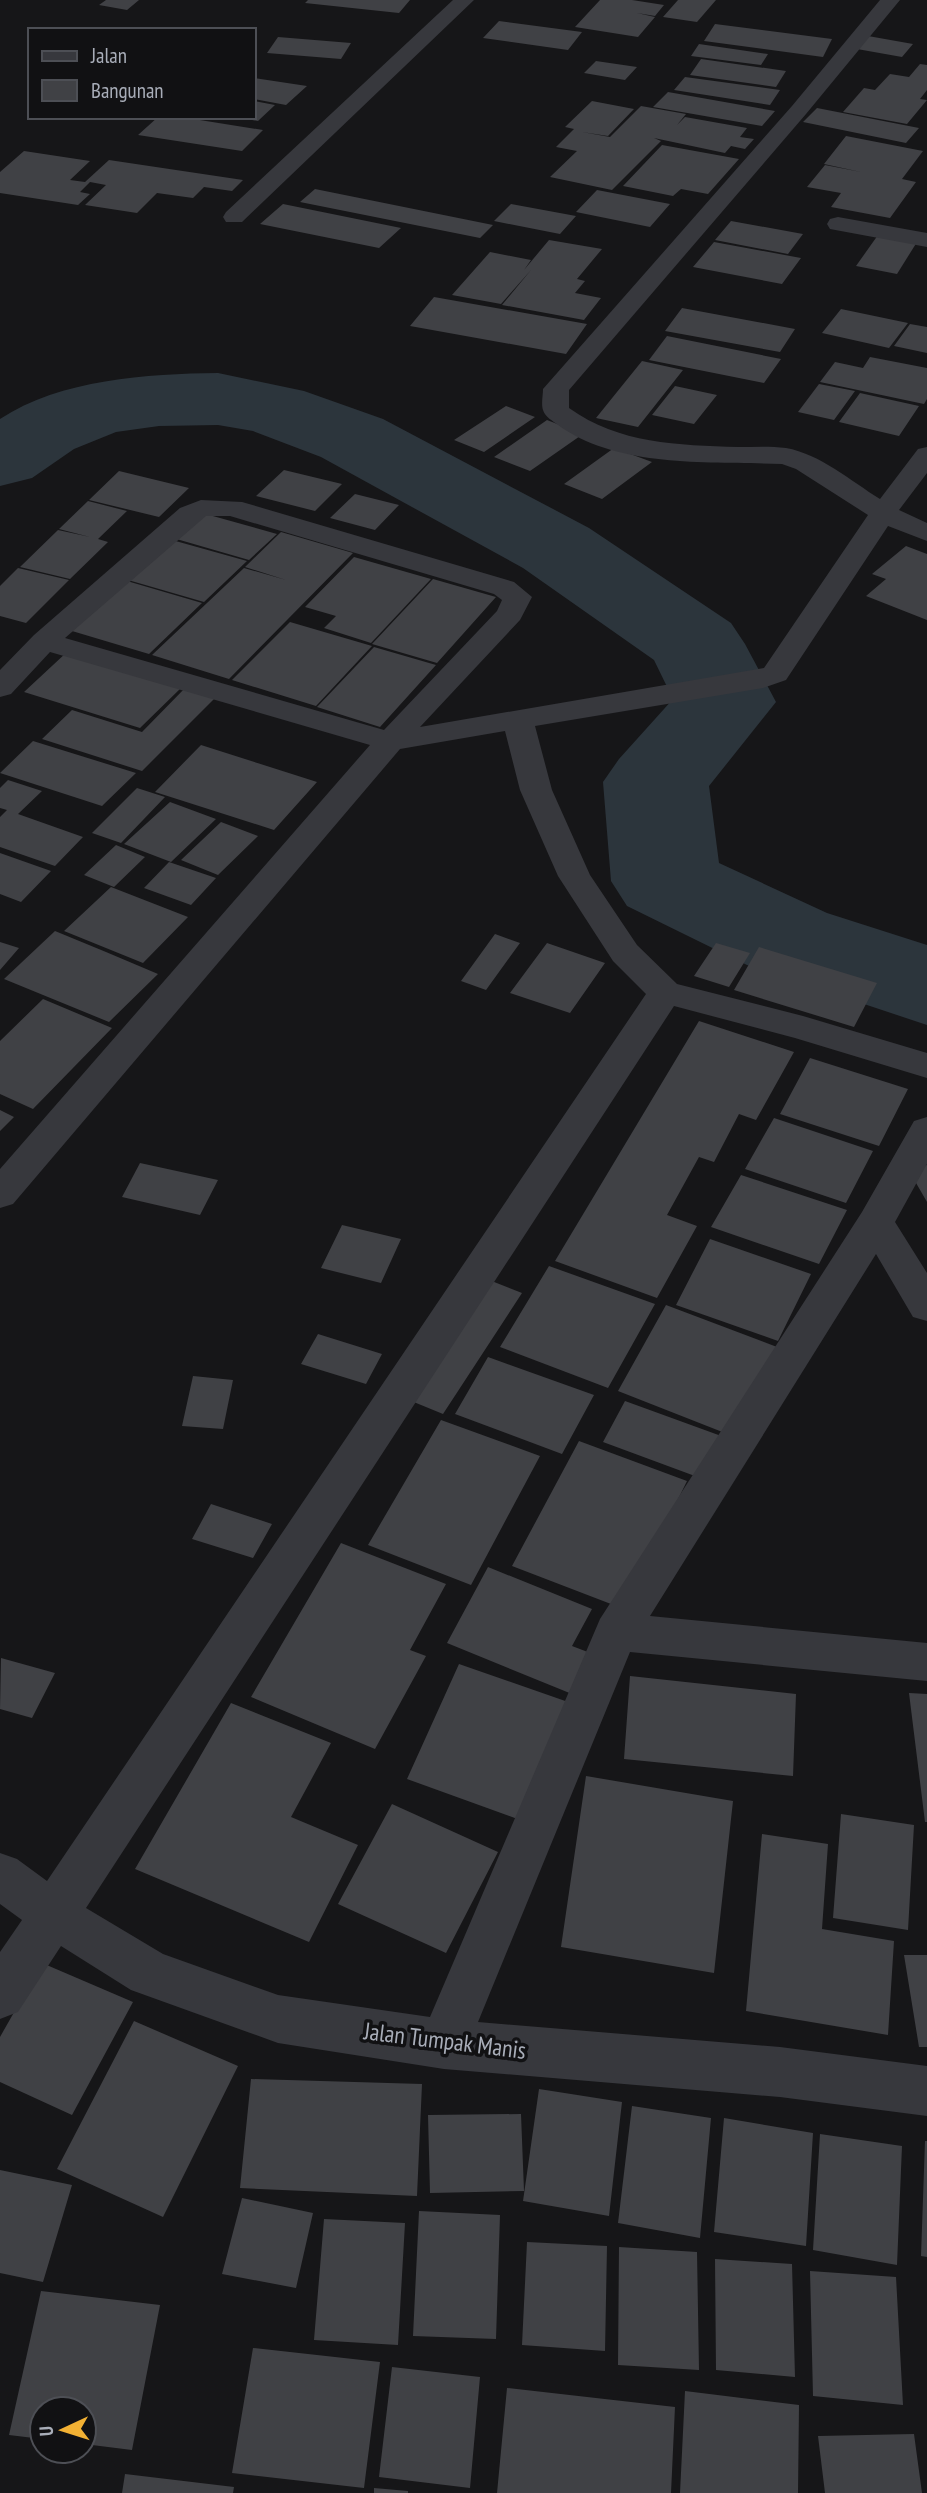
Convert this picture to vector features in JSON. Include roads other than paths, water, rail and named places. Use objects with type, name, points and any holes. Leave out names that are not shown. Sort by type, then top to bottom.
[{"type":"street","points":[[234,217],[464,0]]},
{"type":"street","points":[[890,0],[799,110],[556,389],[556,411],[570,424],[604,439],[659,449],[785,456],[805,463],[883,513],[927,533]]},
{"type":"street","points":[[838,224],[927,240]]},
{"type":"street","points":[[44,641],[390,741],[763,679],[775,674],[883,513],[927,455]]},
{"type":"street","points":[[0,688],[44,641],[190,514],[213,507],[232,508],[478,580],[504,588],[518,597],[510,614],[390,741],[0,1194]]},
{"type":"street","points":[[518,720],[536,790],[573,876],[625,953],[665,992],[803,1028],[927,1066]]},
{"type":"street","points":[[0,1994],[665,992]]},
{"type":"street","points":[[444,2044],[616,1632],[876,1222],[927,1130]]},
{"type":"street","points":[[876,1222],[927,1306]]},
{"type":"street","points":[[616,1632],[927,1661]]},
{"type":"street","name":"Jalan Tumpak Manis","points":[[0,1875],[54,1915],[149,1973],[278,2019],[444,2044],[780,2072],[927,2091]]},
{"type":"waterway","points":[[0,459],[43,430],[98,409],[159,400],[218,399],[273,409],[352,438],[556,548],[696,644],[725,702],[656,782],[666,881],[787,939],[927,986]]}]
